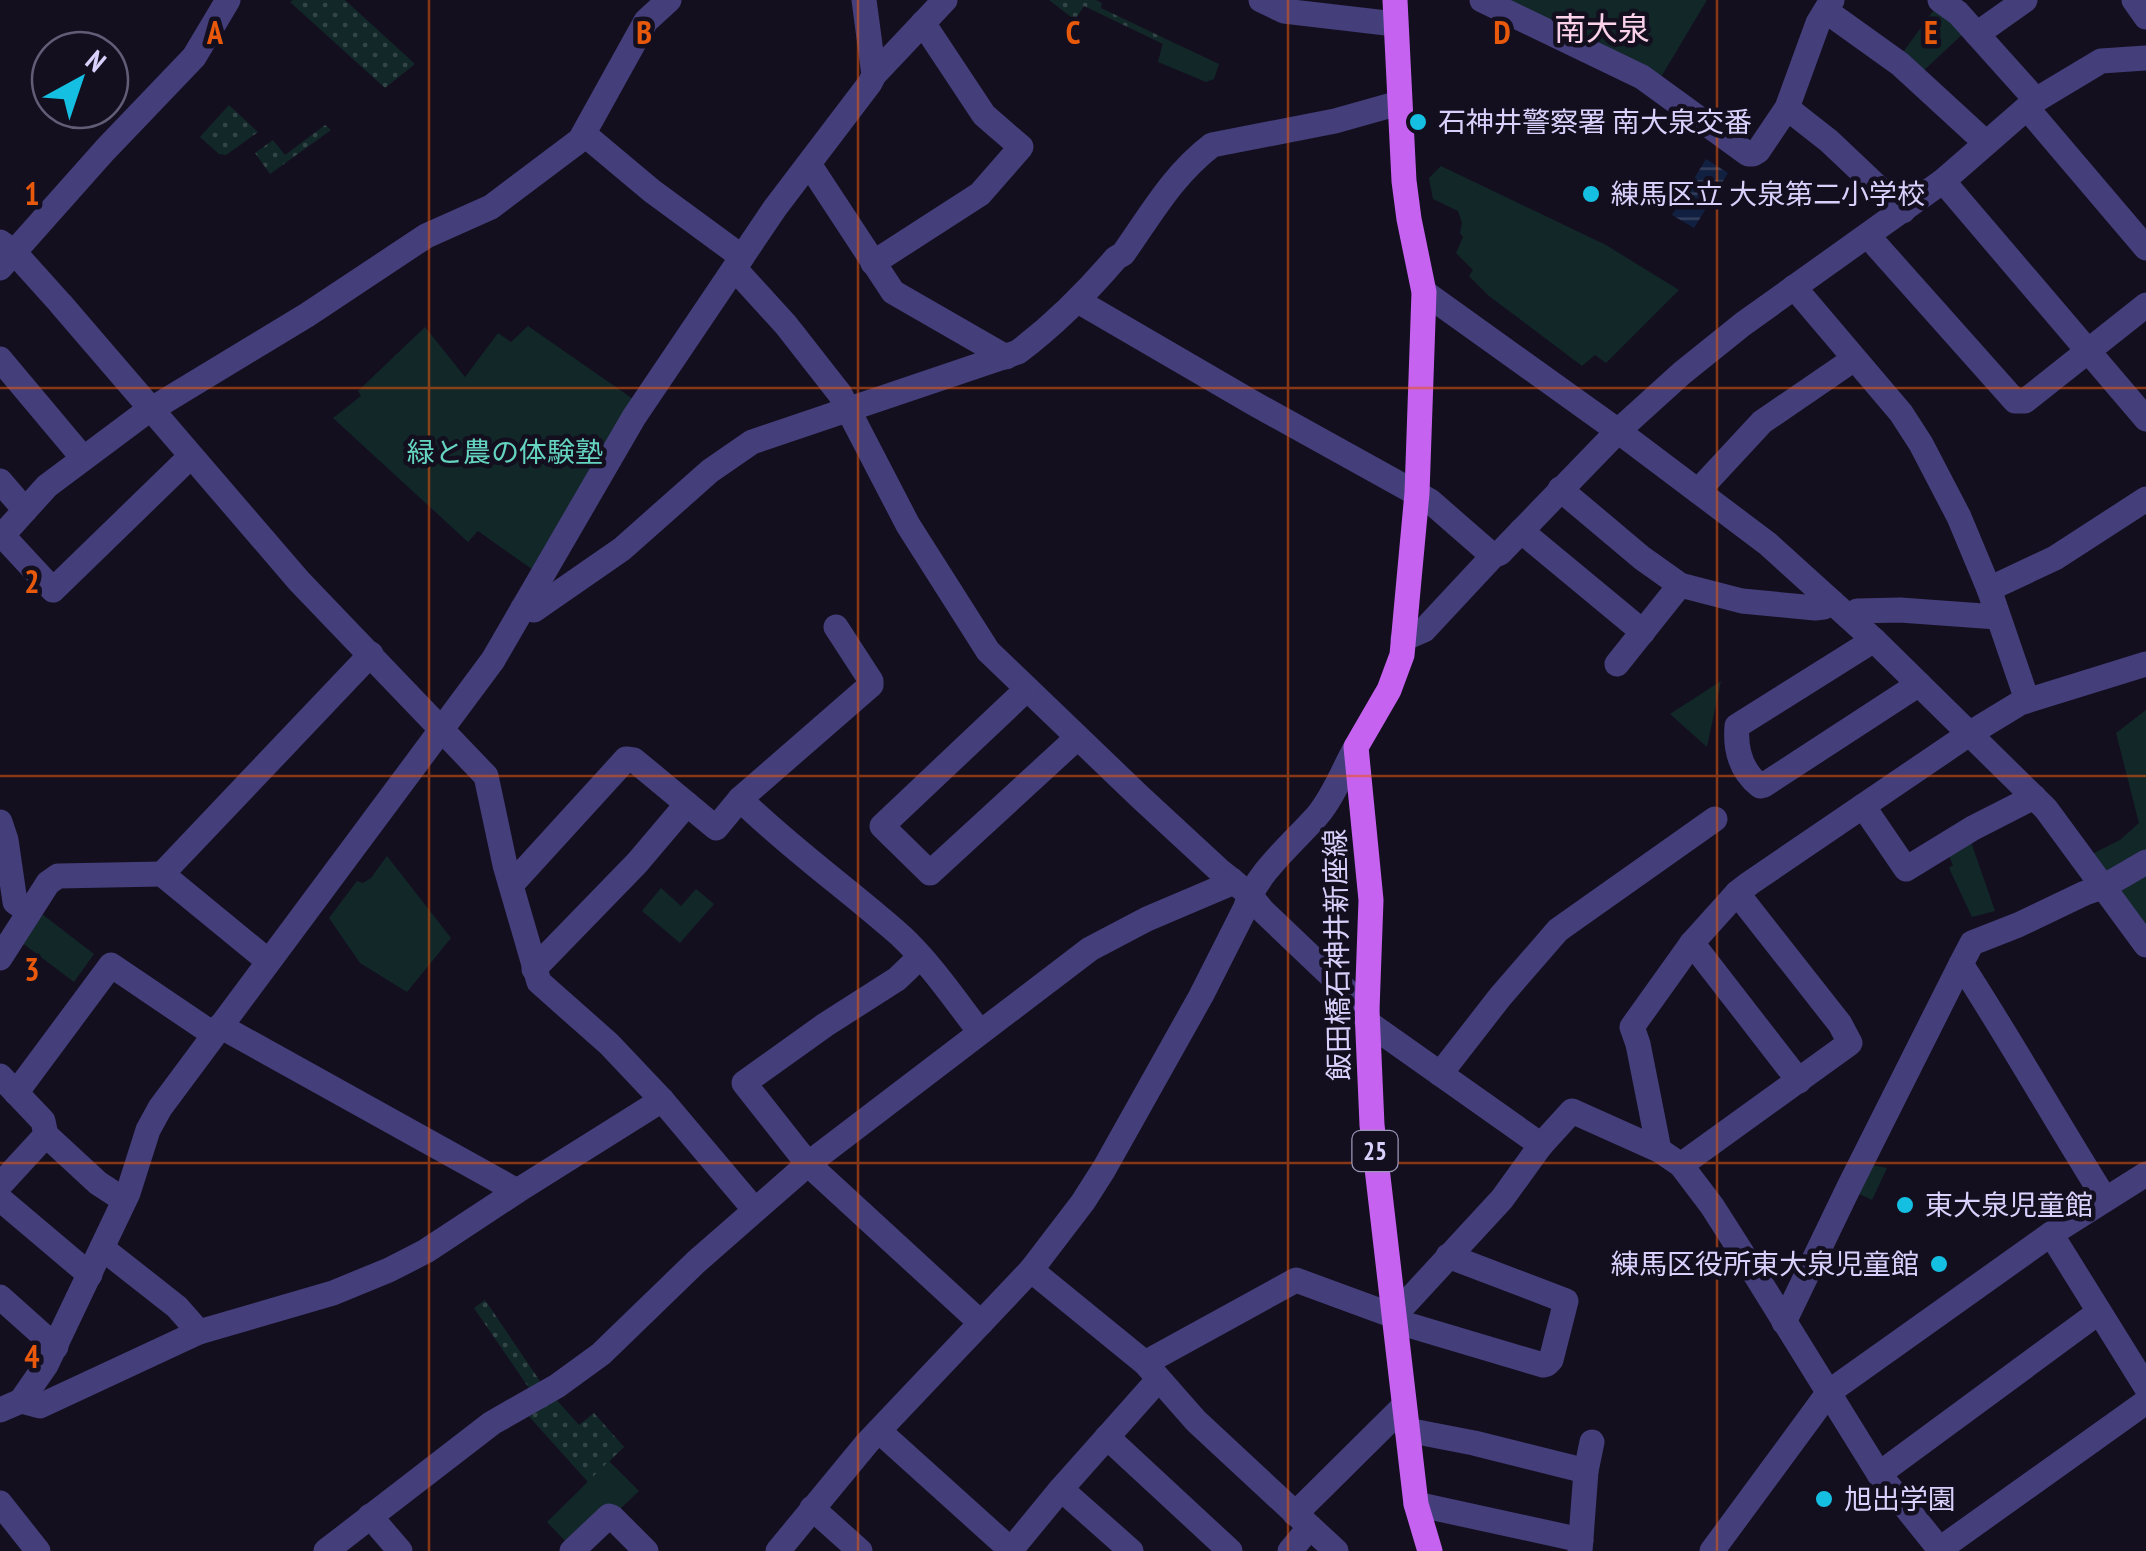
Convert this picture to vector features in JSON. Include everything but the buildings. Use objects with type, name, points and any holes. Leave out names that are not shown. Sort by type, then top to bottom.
[{"type":"main road","points":[[1356,747],[1397,671],[1417,493],[1424,292],[1408,219],[1395,12]]},
{"type":"main road","name":"飯田橋石神井新座線","points":[[1356,747],[1370,900],[1367,1016],[1372,1125],[1416,1504],[1430,1551]]},
{"type":"street","points":[[228,0],[194,57],[5,254],[152,409],[299,581],[486,776],[539,982],[610,1044],[754,1210]]},
{"type":"street","points":[[191,456],[54,590],[1,537],[46,486],[152,409],[307,315],[426,236],[491,207],[549,164],[584,134],[646,21],[669,0]]},
{"type":"street","points":[[864,0],[874,75]]},
{"type":"street","points":[[10,1406],[56,1347],[124,1200],[148,1130],[160,1108],[492,660],[620,440],[797,176],[874,75],[945,0]]},
{"type":"street","points":[[1261,0],[1284,11],[1395,12]]},
{"type":"street","points":[[1482,0],[1642,77],[1748,154],[1758,151],[1787,108],[1818,23],[1829,5],[1986,143]]},
{"type":"street","points":[[1940,0],[1977,34],[2146,248]]},
{"type":"street","points":[[1977,34],[2025,0]]},
{"type":"street","points":[[2134,0],[2146,16]]},
{"type":"street","points":[[873,262],[980,194],[1021,147],[984,115],[923,23]]},
{"type":"street","points":[[1403,639],[1424,630],[1618,431],[1719,342],[1942,181],[2032,104],[2101,61],[2146,58]]},
{"type":"street","points":[[1787,108],[1830,141],[1902,211]]},
{"type":"street","points":[[523,608],[534,610],[578,581],[622,549],[710,471],[752,442],[1018,352],[1049,328],[1124,254],[1179,174],[1212,145],[1334,121],[1400,115]]},
{"type":"street","points":[[584,134],[738,263],[786,324],[840,394],[886,486],[988,651],[1241,887],[1367,1016],[1541,1146]]},
{"type":"street","points":[[809,164],[893,292],[1006,357]]},
{"type":"street","points":[[1942,181],[2146,418]]},
{"type":"street","points":[[1868,236],[2015,402],[2025,401],[2146,305]]},
{"type":"street","points":[[1794,287],[1901,413],[1921,444],[1959,516],[2027,700]]},
{"type":"street","points":[[1424,292],[1768,544],[1841,610],[2034,796],[2146,945]]},
{"type":"street","points":[[1078,301],[1417,493],[1493,556]]},
{"type":"street","points":[[1698,491],[1762,422],[1854,359]]},
{"type":"street","points":[[0,360],[83,458]]},
{"type":"street","points":[[0,480],[25,510]]},
{"type":"street","points":[[1560,489],[1680,585],[1742,601],[1997,617]]},
{"type":"street","points":[[1989,589],[2055,558],[2146,500]]},
{"type":"street","points":[[1520,531],[1642,632]]},
{"type":"street","points":[[1617,664],[1680,585]]},
{"type":"street","points":[[511,885],[626,760],[634,760],[716,828],[740,799],[870,685],[836,627]]},
{"type":"street","points":[[1874,640],[1737,726],[1741,763],[1756,784],[1764,785],[1919,684]]},
{"type":"street","points":[[162,874],[371,654]]},
{"type":"street","points":[[1659,1150],[1632,1027],[1692,943],[1736,894],[1969,734],[2027,700],[2146,664]]},
{"type":"street","points":[[1026,689],[882,826],[930,873],[1077,738]]},
{"type":"street","points":[[326,1551],[492,1423],[557,1386],[601,1354],[808,1164],[1090,949],[1146,919],[1227,886],[1241,887],[1318,815],[1356,747]]},
{"type":"street","points":[[1863,806],[1906,869],[2034,796]]},
{"type":"street","points":[[740,799],[902,938],[980,1032]]},
{"type":"street","points":[[534,969],[687,804]]},
{"type":"street","points":[[1440,1074],[1558,930],[1715,820]]},
{"type":"street","points":[[0,822],[15,902],[29,912]]},
{"type":"street","points":[[1784,1322],[1846,1185],[1972,943],[2103,886],[2146,862]]},
{"type":"street","points":[[0,958],[48,883],[58,876],[162,874],[268,961]]},
{"type":"street","points":[[778,1551],[879,1431],[1032,1270],[1077,1211],[1201,996],[1245,909],[1241,887]]},
{"type":"street","points":[[1681,1165],[1848,1046],[1850,1039],[1736,894]]},
{"type":"street","points":[[1692,943],[1799,1080]]},
{"type":"street","points":[[920,956],[897,980],[746,1080],[745,1087],[808,1164],[981,1324]]},
{"type":"street","points":[[1961,964],[2105,1199]]},
{"type":"street","points":[[124,1200],[98,1184],[46,1135],[43,1121],[8,1084],[111,965],[216,1030],[516,1191]]},
{"type":"street","points":[[10,1406],[40,1406],[199,1332],[333,1293],[389,1270],[662,1100]]},
{"type":"street","points":[[1394,1319],[1502,1199],[1572,1111],[1659,1150],[1681,1165],[1732,1237],[1880,1474],[1941,1550],[2146,1402]]},
{"type":"street","points":[[46,1135],[1,1184],[90,1275]]},
{"type":"street","points":[[1712,1551],[1828,1392],[2051,1234],[2146,1174]]},
{"type":"street","points":[[2051,1234],[2146,1388]]},
{"type":"street","points":[[102,1248],[177,1308],[199,1332]]},
{"type":"street","points":[[879,1431],[1014,1549],[1107,1437],[1152,1372],[1296,1280],[1394,1319],[1547,1364],[1566,1301],[1448,1256]]},
{"type":"street","points":[[1032,1270],[1152,1372],[1196,1421],[1336,1551]]},
{"type":"street","points":[[0,1297],[56,1347]]},
{"type":"street","points":[[1880,1474],[2099,1312]]},
{"type":"street","points":[[1290,1551],[1302,1521],[1405,1418],[1474,1443],[1586,1471]]},
{"type":"street","points":[[1107,1437],[1230,1551]]},
{"type":"street","points":[[1416,1504],[1581,1545],[1592,1442]]},
{"type":"street","points":[[1061,1489],[1131,1551]]},
{"type":"street","points":[[0,1503],[38,1551]]},
{"type":"street","points":[[812,1508],[860,1551]]},
{"type":"street","points":[[370,1516],[400,1551]]},
{"type":"street","points":[[572,1551],[609,1516],[646,1551]]},
{"type":"green space","points":[[345,0],[415,64],[385,88],[290,2]]},
{"type":"green space","points":[[1049,0],[1096,0],[1102,3],[1101,8],[1164,38],[1163,44],[1084,6],[1075,20]]},
{"type":"green space","points":[[1508,0],[1707,0],[1661,77]]},
{"type":"green space","points":[[1936,7],[1965,32],[1921,73],[1901,55]]},
{"type":"green space","points":[[1164,38],[1219,64],[1214,79],[1206,82],[1158,62]]},
{"type":"green space","points":[[229,105],[258,132],[226,155],[219,154],[200,137]]},
{"type":"green space","points":[[325,125],[331,130],[270,174],[255,153],[273,140],[285,155]]},
{"type":"green space","points":[[1441,166],[1606,245],[1679,290],[1606,363],[1595,355],[1582,366],[1489,296],[1469,276],[1473,270],[1456,253],[1463,237],[1458,211],[1433,199],[1429,178]]},
{"type":"green space","name":"緑と農の体験塾","points":[[528,326],[633,399],[533,570],[478,531],[468,542],[333,418],[361,396],[358,391],[425,327],[465,377],[498,333],[511,342]]},
{"type":"green space","points":[[1721,681],[1707,747],[1670,714]]},
{"type":"green space","points":[[2146,710],[2146,853],[2106,878],[2090,855],[2120,840],[2139,823],[2116,733]]},
{"type":"green space","points":[[1971,842],[1995,911],[1972,917],[1949,868],[1953,865],[1949,856]]},
{"type":"green space","points":[[387,856],[451,938],[407,992],[360,963],[329,918],[357,881],[363,883],[371,878]]},
{"type":"green space","points":[[2146,872],[2146,928],[2121,894],[2122,888]]},
{"type":"green space","points":[[661,888],[681,906],[696,889],[714,904],[680,943],[642,911]]},
{"type":"green space","points":[[42,914],[94,954],[74,982],[21,942]]},
{"type":"green space","points":[[1867,1164],[1887,1168],[1872,1200],[1853,1191]]},
{"type":"green space","points":[[485,1300],[542,1384],[531,1391],[474,1308]]},
{"type":"green space","points":[[553,1396],[579,1425],[594,1413],[624,1447],[588,1482],[525,1412]]},
{"type":"green space","points":[[609,1461],[639,1491],[617,1512],[568,1544],[547,1522]]},
{"type":"water","points":[[1706,159],[1728,173],[1694,228],[1672,215]]},
{"type":"place","name":"石神井警察署 南大泉交番","points":[[1418,122]]},
{"type":"place","name":"練馬区立 大泉第二小学校","points":[[1591,194]]},
{"type":"place","name":"東大泉児童館","points":[[1905,1205]]},
{"type":"place","name":"練馬区役所東大泉児童館","points":[[1939,1264]]},
{"type":"place","name":"旭出学園","points":[[1824,1499]]},
{"type":"district","name":"南大泉","points":[[1602,29]]}]
